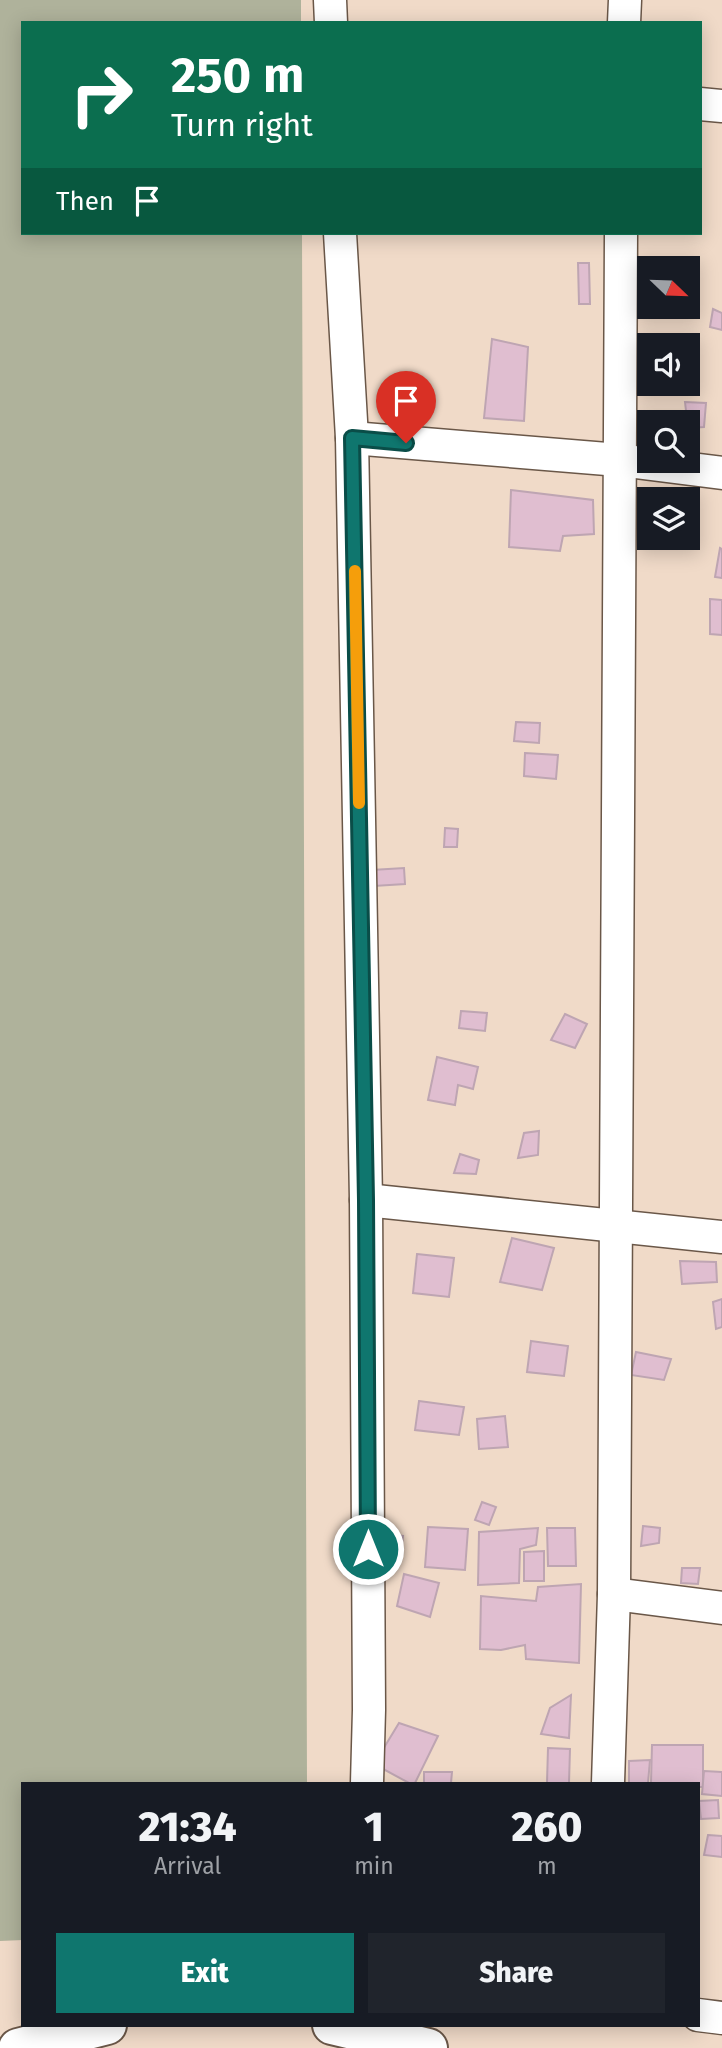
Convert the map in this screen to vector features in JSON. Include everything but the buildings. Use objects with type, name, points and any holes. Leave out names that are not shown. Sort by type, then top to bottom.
[{"type":"main road","points":[[18,2048],[99,2027]]},
{"type":"main road","points":[[353,2032],[428,2048]]},
{"type":"street","points":[[330,0],[331,21]]},
{"type":"street","points":[[624,21],[625,0]]},
{"type":"street","points":[[702,104],[722,106]]},
{"type":"street","points":[[340,235],[352,438],[366,1200],[367,1782]]},
{"type":"street","points":[[608,1782],[614,1594],[621,235]]},
{"type":"street","points":[[352,438],[620,460],[722,473]]},
{"type":"street","points":[[366,1200],[722,1237]]},
{"type":"street","points":[[614,1594],[722,1608]]},
{"type":"street","points":[[700,2015],[722,2018]]},
{"type":"green space","points":[[0,0],[301,0],[301,21],[21,21],[21,235],[302,235],[307,1782],[21,1782],[21,1940],[0,1941]]},
{"type":"slow traffic","points":[[355,571],[359,803]]},
{"type":"route","points":[[368,1549],[366,1200],[352,438],[406,443]]}]
